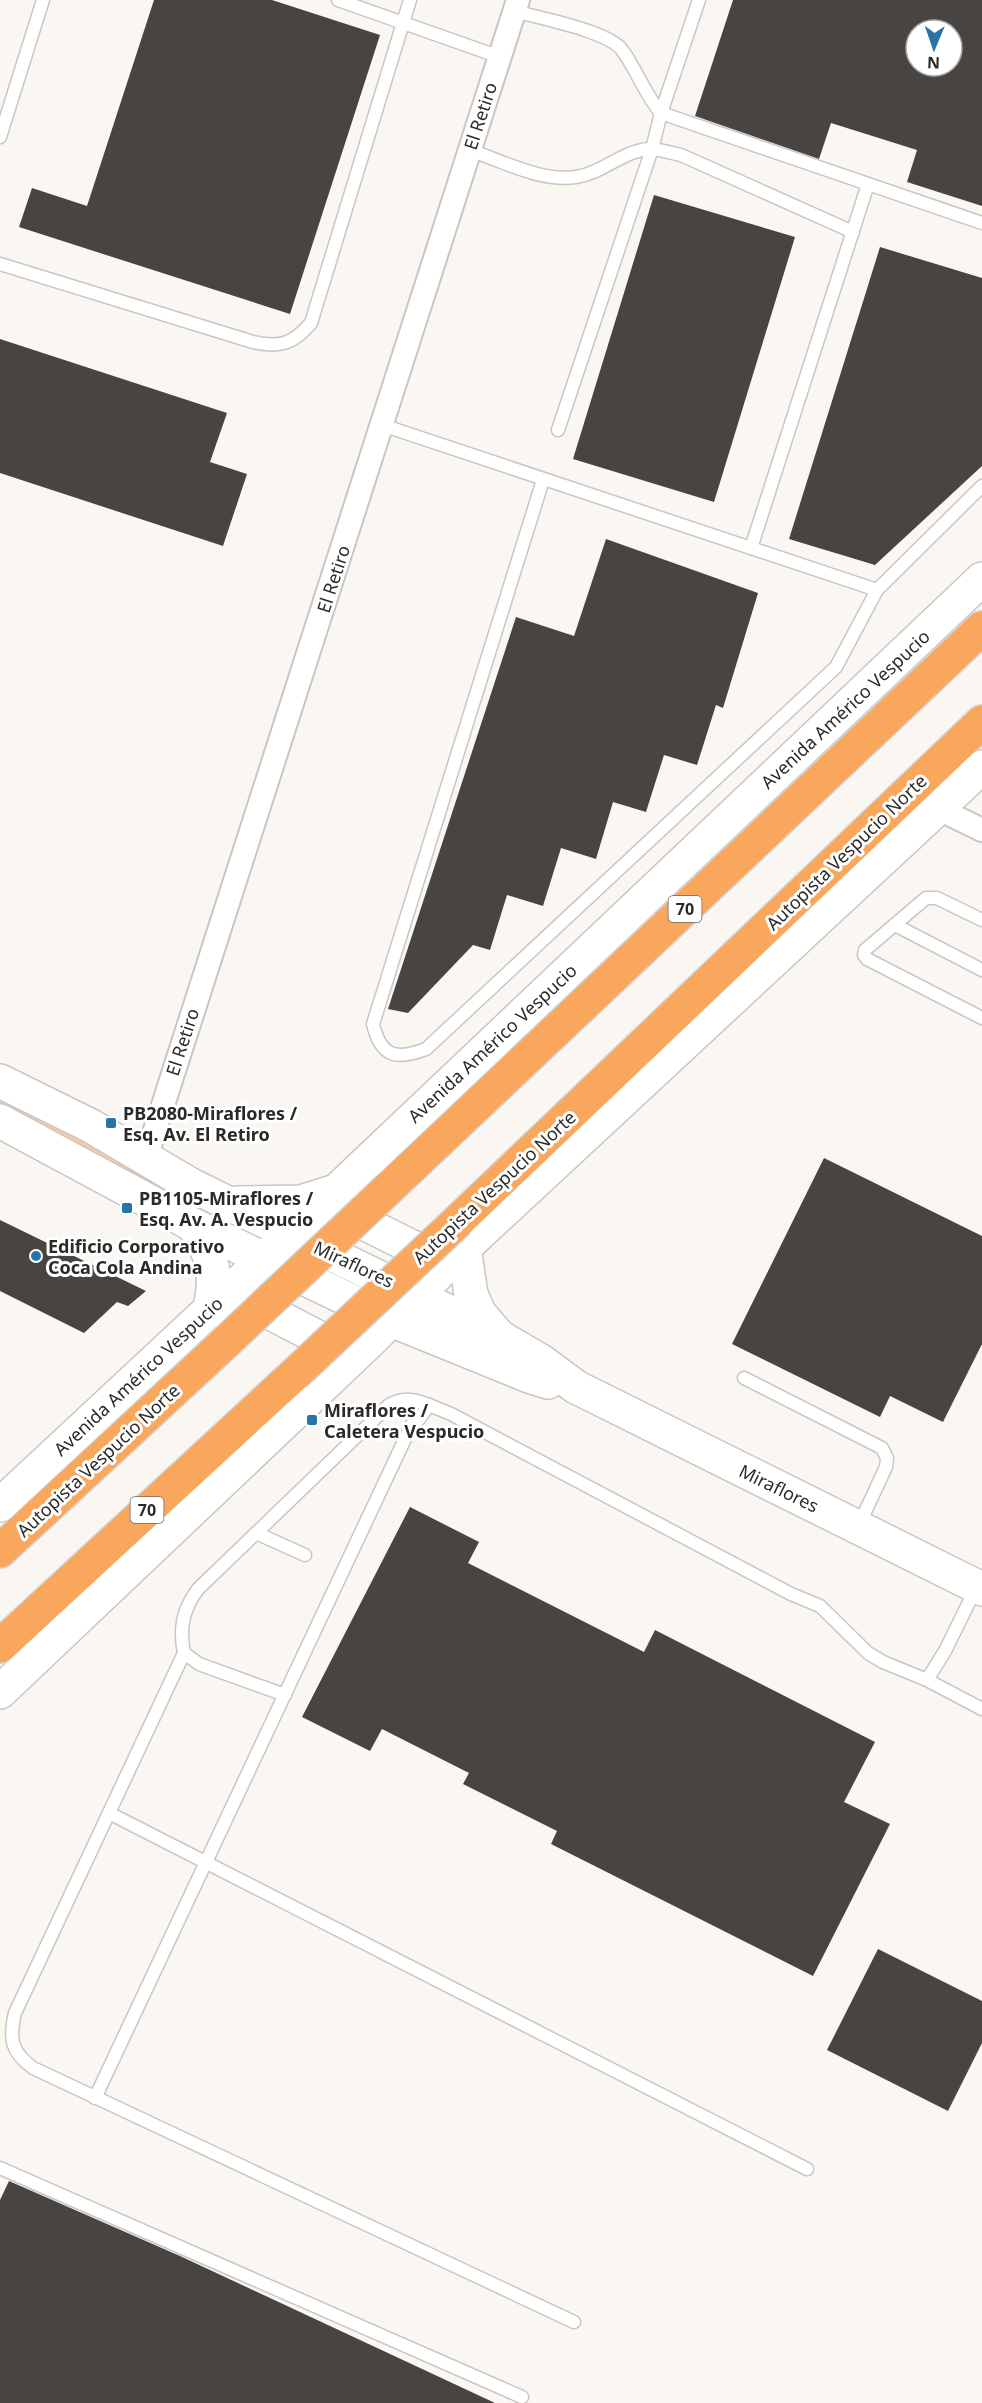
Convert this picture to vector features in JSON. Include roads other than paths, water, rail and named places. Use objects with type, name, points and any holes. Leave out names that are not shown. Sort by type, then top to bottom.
[{"type":"highway","name":"Autopista Vespucio Norte","points":[[0,1551],[226,1342],[982,628]]},
{"type":"highway","name":"Autopista Vespucio Norte","points":[[0,1646],[295,1374],[461,1234],[982,722]]},
{"type":"main road","name":"Avenida Américo Vespucio","points":[[0,1505],[291,1234],[982,579]]},
{"type":"main road","points":[[226,1203],[301,1202],[336,1191],[362,1222],[412,1247],[436,1253],[461,1234],[982,767]]},
{"type":"main road","name":"Miraflores","points":[[0,1081],[91,1126],[226,1203],[498,1336],[541,1361],[576,1387],[979,1588]]},
{"type":"main road","name":"Miraflores","points":[[0,1121],[193,1225],[391,1320],[529,1376],[576,1387]]},
{"type":"main road","points":[[193,1225],[204,1239],[213,1265],[213,1295],[208,1311],[239,1307],[271,1313],[319,1338],[333,1353],[340,1369]]},
{"type":"main road","points":[[0,1692],[391,1320],[416,1294],[461,1234]]},
{"type":"main road","points":[[461,1234],[471,1294],[479,1313],[498,1336]]},
{"type":"street","name":"El Retiro","points":[[146,1158],[516,6]]},
{"type":"street","points":[[937,808],[982,830]]},
{"type":"lane","points":[[0,137],[42,0]]},
{"type":"lane","points":[[338,0],[500,57]]},
{"type":"lane","points":[[0,264],[253,342],[270,345],[286,343],[300,336],[311,323],[410,0]]},
{"type":"lane","points":[[558,430],[699,0]]},
{"type":"lane","points":[[516,6],[608,38],[621,49],[653,104],[661,113],[982,223]]},
{"type":"lane","points":[[469,150],[535,174],[565,177],[587,174],[624,156],[652,149],[681,155],[853,231]]},
{"type":"lane","points":[[751,548],[868,184]]},
{"type":"lane","points":[[382,425],[877,590]]},
{"type":"lane","points":[[543,480],[373,1024],[377,1040],[390,1053],[405,1057],[426,1049],[836,668],[877,590],[982,486]]},
{"type":"lane","points":[[982,920],[937,897],[926,898],[865,950],[864,955],[867,959],[982,1018]]},
{"type":"lane","points":[[895,925],[982,970]]},
{"type":"lane","points":[[744,1378],[882,1448],[887,1458],[886,1467],[858,1527]]},
{"type":"lane","points":[[574,2322],[33,2068],[22,2060],[11,2040],[15,2013],[184,1653],[180,1636],[182,1620],[189,1600],[389,1405],[401,1399],[413,1399],[462,1419],[791,1594],[820,1606],[868,1653],[982,1708]]},
{"type":"lane","points":[[96,2098],[412,1424],[419,1419],[429,1404]]},
{"type":"lane","points":[[256,1533],[305,1555]]},
{"type":"lane","points":[[927,1680],[979,1588]]},
{"type":"lane","points":[[184,1653],[199,1664],[285,1695]]},
{"type":"lane","points":[[109,1813],[807,2169]]},
{"type":"lane","points":[[0,2168],[522,2397]]},
{"type":"place","name":"PB2080-Miraflores / Esq. Av. El Retiro","points":[[111,1123]]},
{"type":"place","name":"PB1105-Miraflores / Esq. Av. A. Vespucio","points":[[127,1208]]},
{"type":"place","name":"Edificio Corporativo Coca Cola Andina","points":[[36,1256]]},
{"type":"place","name":"Miraflores / Caletera Vespucio","points":[[312,1420]]}]
